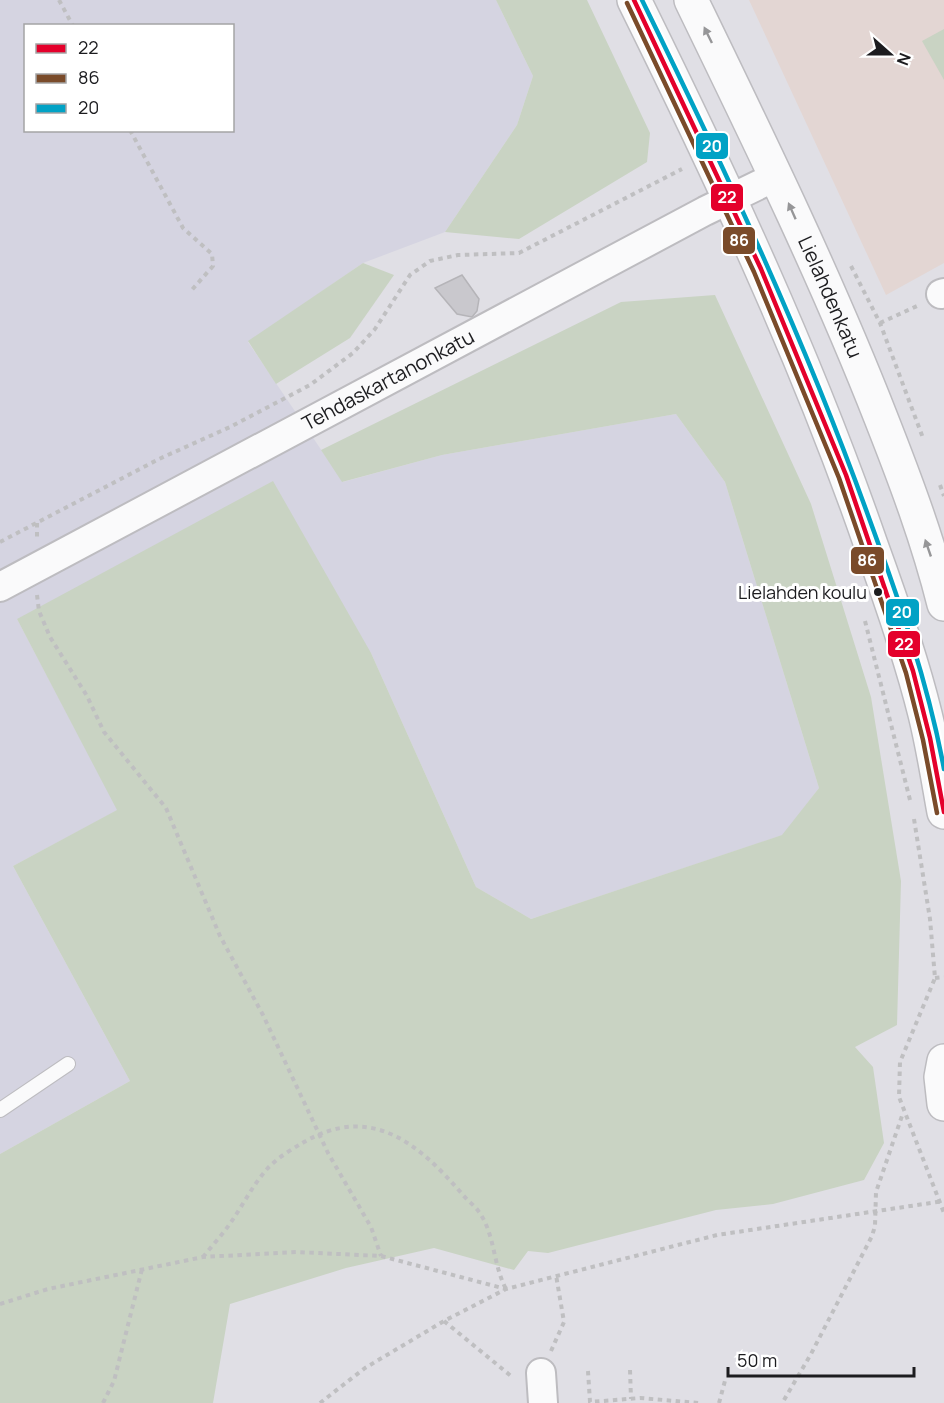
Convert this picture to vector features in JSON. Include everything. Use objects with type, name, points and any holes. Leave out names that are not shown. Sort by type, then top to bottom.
[{"type":"main road","points":[[634,0],[717,205],[804,363],[844,467],[886,587],[934,710],[944,812]]},
{"type":"main road","name":"Lielahdenkatu","points":[[691,0],[777,176],[856,354],[905,480],[944,604]]},
{"type":"main road","points":[[944,1061],[941,1077],[944,1104]]},
{"type":"street","name":"Tehdaskartanonkatu","points":[[0,587],[717,205],[777,176]]},
{"type":"street","points":[[541,1373],[543,1403]]},
{"type":"lane","points":[[0,1110],[68,1064]]},
{"type":"path","points":[[59,0],[72,24]]},
{"type":"path","points":[[131,132],[183,228],[212,254],[213,266],[190,292]]},
{"type":"path","points":[[677,158],[682,169],[717,205]]},
{"type":"path","points":[[0,542],[310,385],[353,353],[375,329],[410,275],[430,261],[458,255],[519,253],[682,169]]},
{"type":"path","points":[[880,323],[943,293]]},
{"type":"path","points":[[37,523],[38,603],[50,637],[87,696],[104,732],[166,808],[220,936],[263,1015],[319,1133],[371,1227],[381,1256]]},
{"type":"path","points":[[864,619],[912,807],[930,919],[935,978],[900,1062],[899,1097],[903,1112],[943,1201],[944,1213]]},
{"type":"path","points":[[935,978],[944,977]]},
{"type":"path","points":[[784,1401],[872,1236],[876,1212],[876,1192],[903,1112]]},
{"type":"path","points":[[203,1257],[230,1225],[268,1167],[290,1150],[319,1133],[341,1126],[372,1126],[391,1133],[440,1167],[479,1212],[491,1241],[496,1271],[506,1289]]},
{"type":"path","points":[[320,1403],[364,1368],[444,1321],[506,1289],[717,1235],[943,1201]]},
{"type":"path","points":[[0,1304],[48,1289],[203,1257],[296,1252],[381,1256],[506,1289]]},
{"type":"path","points":[[103,1403],[114,1381],[142,1269]]},
{"type":"path","points":[[556,1275],[564,1322]]},
{"type":"path","points":[[444,1321],[511,1376]]},
{"type":"path","points":[[630,1370],[631,1399]]},
{"type":"path","points":[[588,1371],[590,1402],[631,1399],[699,1403]]},
{"type":"path","points":[[719,1403],[726,1377]]},
{"type":"shaded area","points":[[0,0],[496,0],[533,76],[517,125],[445,232],[363,263],[248,342],[343,482],[442,455],[676,414],[725,482],[819,788],[783,835],[531,919],[476,887],[371,653],[17,619],[118,810],[13,866],[130,1081],[0,1154]]},
{"type":"shaded area","points":[[749,0],[944,0],[944,263],[886,295]]},
{"type":"green space","points":[[496,0],[587,0],[650,133],[647,162],[519,239],[445,232],[517,125],[533,76]]},
{"type":"green space","points":[[944,29],[944,80],[922,41]]},
{"type":"green space","points":[[363,263],[394,275],[350,338],[276,384],[248,341]]},
{"type":"green space","points":[[715,295],[811,504],[871,697],[901,881],[897,1025],[855,1047],[873,1067],[884,1143],[864,1180],[773,1204],[716,1210],[548,1253],[528,1251],[514,1270],[434,1248],[346,1268],[230,1304],[213,1403],[0,1403],[0,1154],[130,1081],[13,866],[117,810],[17,619],[273,481],[371,653],[476,887],[531,919],[782,835],[819,788],[725,482],[676,414],[442,455],[342,482],[321,450],[621,302]]},
{"type":"building","points":[[462,275],[479,299],[477,311],[472,317],[457,314],[435,288]]},
{"type":"transit line","name":"22","points":[[634,0],[761,269],[846,475],[913,671],[930,738],[944,812]]},
{"type":"transit line","name":"20","points":[[642,0],[763,256],[844,452],[912,642],[930,705],[944,769]]},
{"type":"transit line","name":"86","points":[[627,3],[754,272],[839,478],[906,673],[923,740],[937,813]]},
{"type":"place","name":"Lielahden koulu","points":[[878,592]]}]
